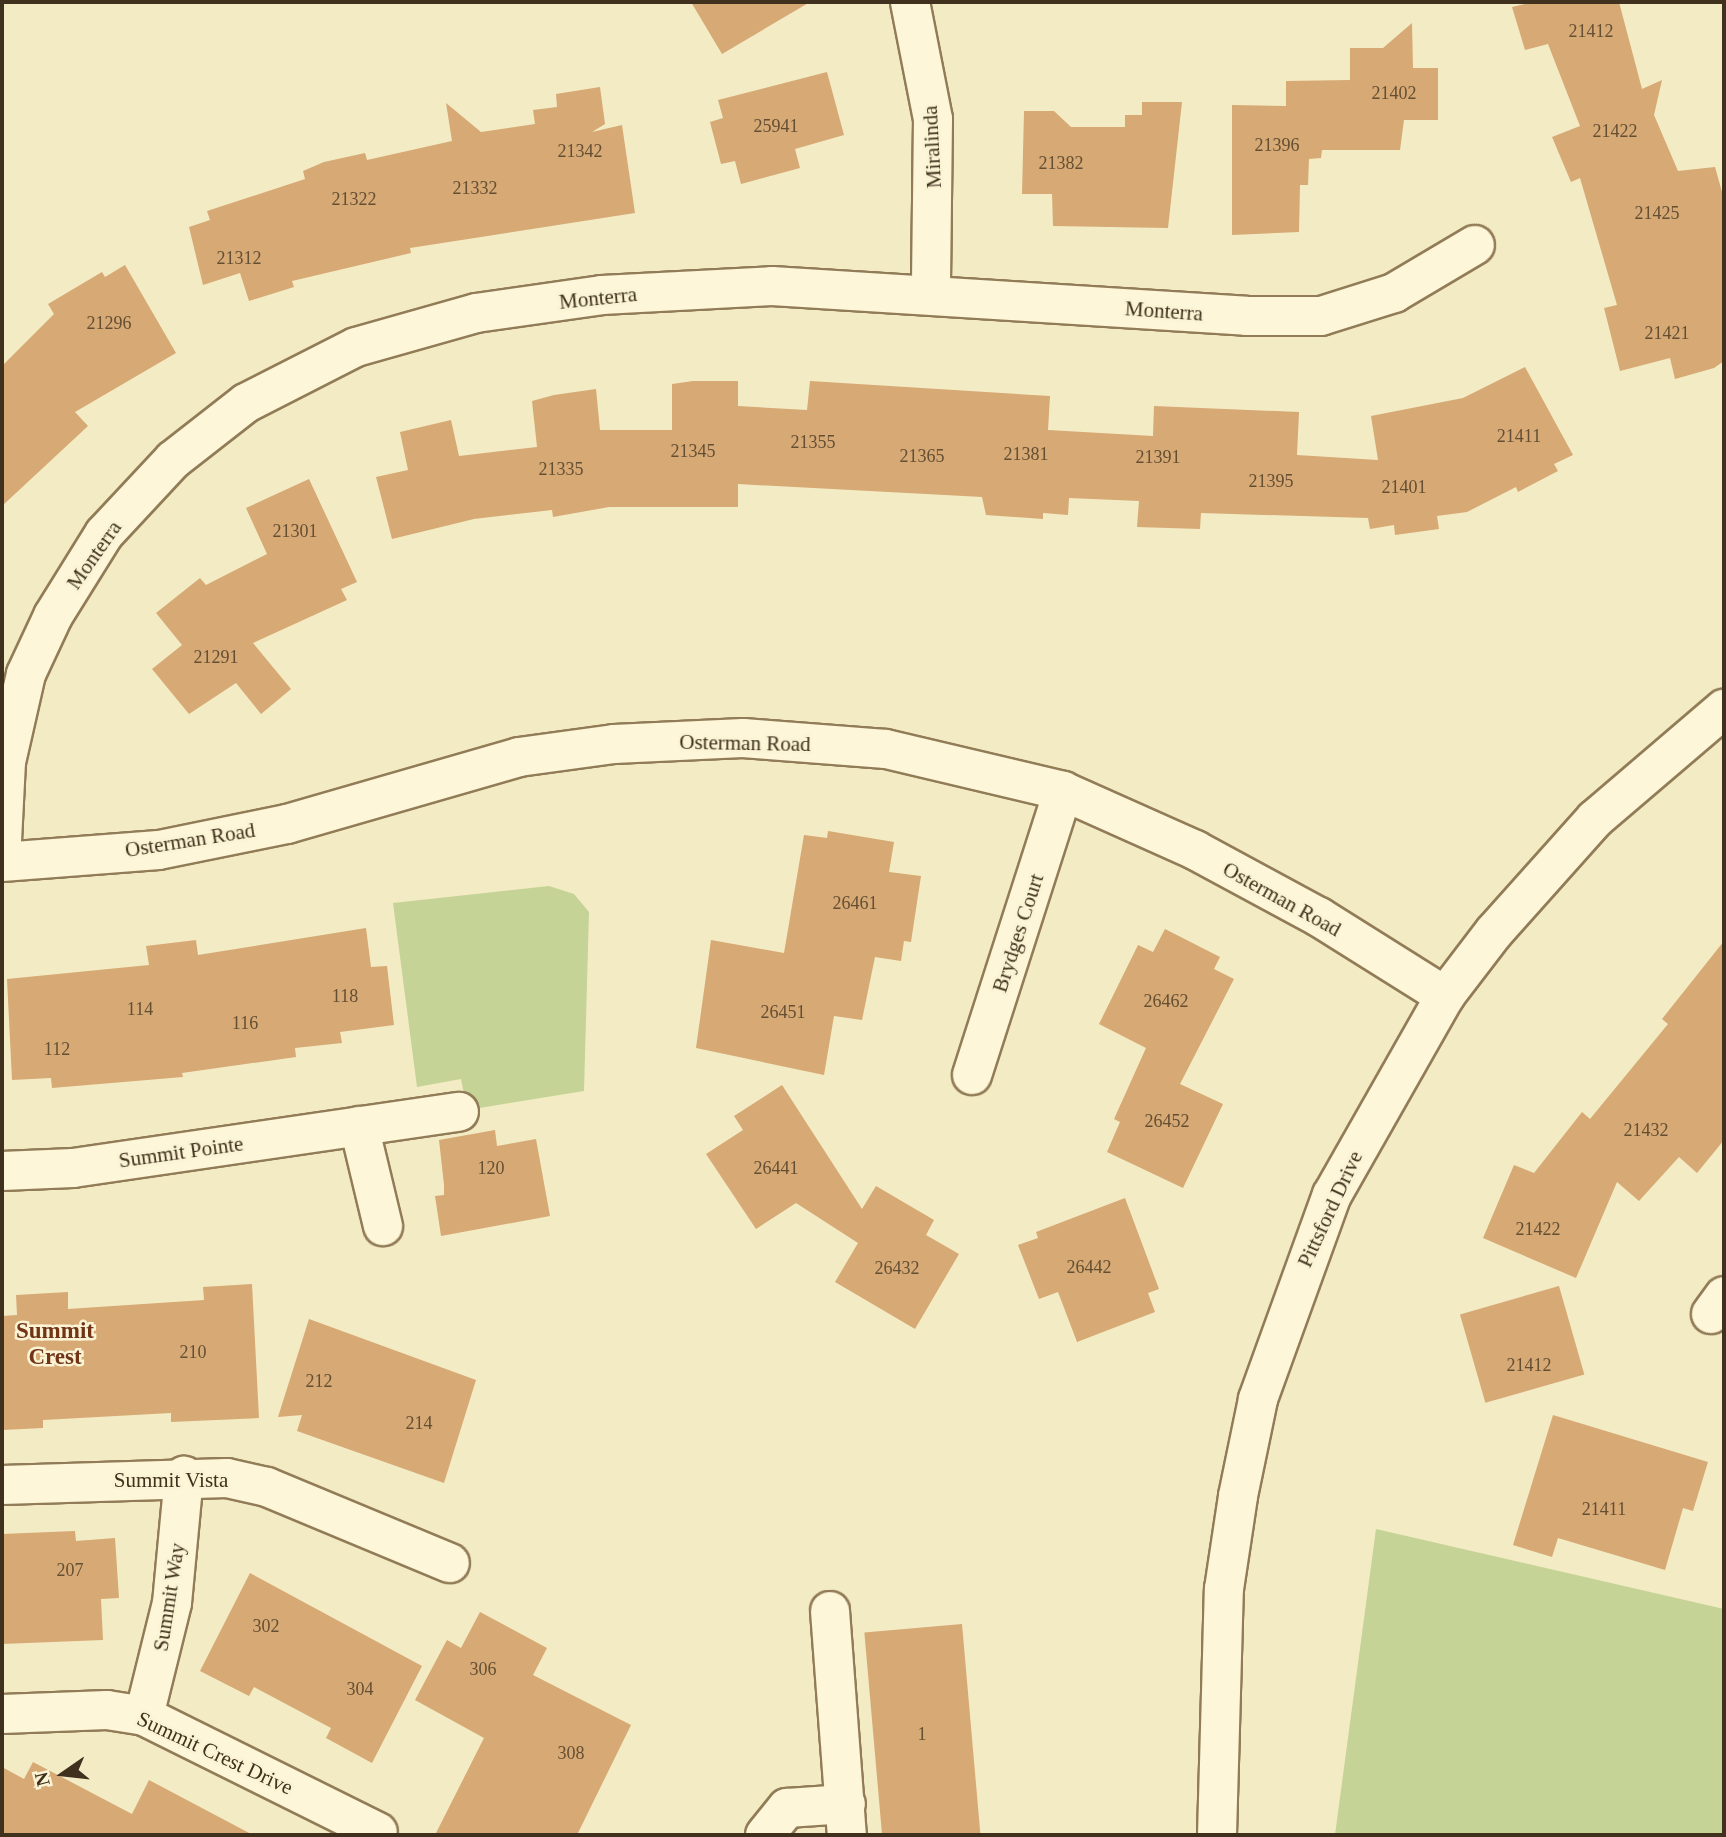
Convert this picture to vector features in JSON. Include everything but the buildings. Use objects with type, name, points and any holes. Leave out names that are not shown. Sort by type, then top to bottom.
[{"type":"street","name":"Miralinda","points":[[910,2],[933,119],[931,295]]},
{"type":"street","name":"Monterra","points":[[2,841],[8,749],[26,674],[53,616],[104,534],[173,460],[246,403],[356,347],[476,313],[602,295],[772,286],[1246,316],[1321,316],[1394,293],[1475,245]]},
{"type":"street","name":"Pittsford Drive","points":[[1217,1835],[1224,1589],[1258,1399],[1292,1293],[1332,1195],[1445,996],[1544,873],[1595,819],[1724,709]]},
{"type":"street","name":"Osterman Road","points":[[2,862],[159,850],[287,824],[519,757],[614,744],[743,738],[886,749],[1063,791],[1206,856],[1319,918],[1445,996]]},
{"type":"street","name":"Brydges Court","points":[[972,1075],[1063,791]]},
{"type":"street","name":"Summit Pointe","points":[[2,1171],[72,1168],[459,1112]]},
{"type":"street","points":[[359,1126],[383,1226]]},
{"type":"street","name":"Summit Vista","points":[[2,1485],[184,1476],[267,1487],[450,1563]]},
{"type":"street","name":"Summit Way","points":[[144,1716],[172,1603],[184,1476]]},
{"type":"street","points":[[765,1835],[787,1808],[847,1819],[830,1611]]},
{"type":"street","name":"Summit Crest Drive","points":[[2,1714],[107,1710],[144,1716],[378,1832]]},
{"type":"green space","points":[[549,886],[574,894],[589,912],[584,1091],[467,1110],[461,1079],[417,1087],[393,903]]},
{"type":"green space","points":[[1376,1529],[1724,1609],[1724,1835],[1335,1835]]},
{"type":"district","name":"Summit Crest","points":[[55,1344]]}]
